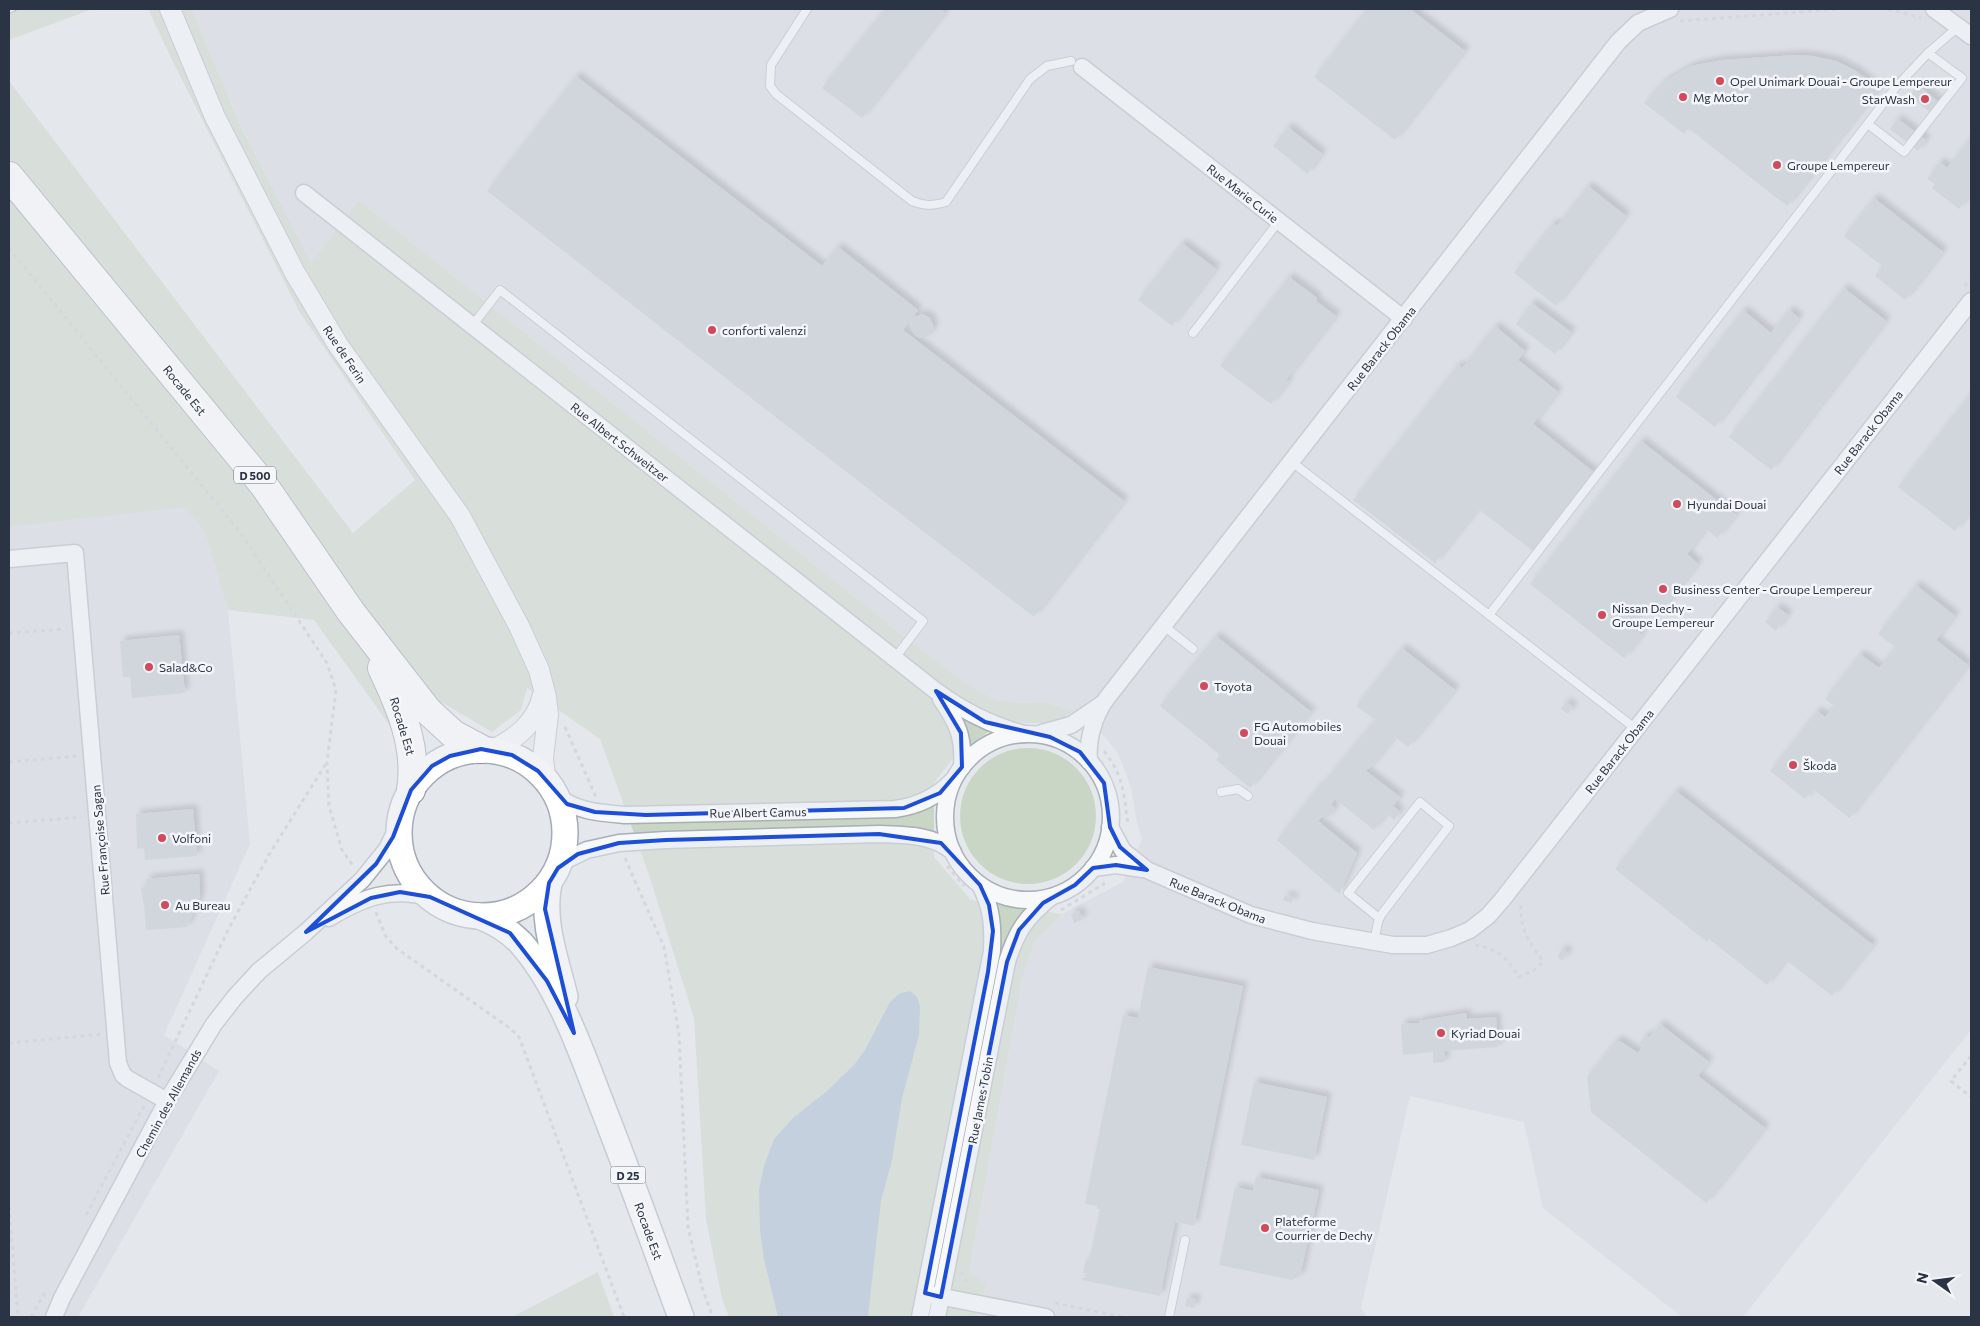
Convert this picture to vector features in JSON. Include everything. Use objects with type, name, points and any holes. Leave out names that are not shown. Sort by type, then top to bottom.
[{"type":"highway","name":"Rocade Est","points":[[9,176],[263,484],[351,612],[434,718],[453,734],[487,750]]},
{"type":"highway","name":"Rocade Est","points":[[351,612],[387,679],[408,734],[414,762],[411,790]]},
{"type":"main road","points":[[487,750],[521,759],[551,787],[563,813],[566,832],[564,850],[553,875],[537,896],[522,906],[506,913],[479,916],[453,911],[430,897],[414,880],[407,867],[400,845],[400,822],[403,808],[411,790],[424,774],[441,761],[460,752],[487,750]]},
{"type":"main road","name":"Rocade Est","points":[[553,875],[545,909],[546,924],[574,1033],[681,1317]]},
{"type":"main road","name":"Rocade Est","points":[[479,916],[496,923],[521,944],[547,981],[574,1033]]},
{"type":"street","name":"Rue de Ferin","points":[[170,9],[215,117],[295,273],[350,362],[460,516],[519,626],[537,665],[543,685],[548,714],[543,758],[551,787]]},
{"type":"street","points":[[1934,9],[1957,24]]},
{"type":"street","name":"Rue Barack Obama","points":[[1089,761],[1090,739],[1104,703],[1618,42],[1638,24],[1674,15]]},
{"type":"street","name":"Rue Marie Curie","points":[[1076,64],[1404,319]]},
{"type":"street","name":"Rue Albert Schweitzer","points":[[304,193],[952,703],[985,722],[1031,734]]},
{"type":"street","name":"Rue Barack Obama","points":[[1110,827],[1123,851],[1147,870],[1229,907],[1262,919],[1301,929],[1405,946],[1427,945],[1461,934],[1479,923],[1502,900],[1971,301]]},
{"type":"street","name":"Rue Françoise Sagan","points":[[9,559],[74,553],[118,1063],[124,1075],[133,1083],[167,1101]]},
{"type":"street","name":"Rue de Ferin","points":[[487,750],[518,735],[533,720],[540,705],[543,685]]},
{"type":"street","name":"Rue Albert Schweitzer","points":[[936,690],[955,719],[961,733],[963,746],[958,773]]},
{"type":"street","name":"Rue Barack Obama","points":[[1031,734],[1071,725],[1104,703]]},
{"type":"street","points":[[1031,734],[1063,741],[1080,752],[1089,761],[1100,777],[1108,795],[1110,808],[1110,827],[1106,846],[1093,868],[1075,885],[1052,896],[1032,900],[1012,898],[974,888],[966,873],[948,857],[945,815],[948,796],[958,773],[975,753],[992,742],[1010,736],[1031,734]]},
{"type":"street","name":"Rue Albert Camus","points":[[551,787],[574,807],[607,813],[646,815],[895,809],[912,806],[940,793],[958,773]]},
{"type":"street","name":"Chemin des Allemands","points":[[54,1317],[62,1298],[167,1101],[201,1042],[235,997],[259,971],[306,932],[362,880],[387,849],[400,822]]},
{"type":"street","name":"Rue Albert Camus","points":[[553,875],[564,862],[582,852],[619,843],[676,839],[906,835],[940,843],[948,857]]},
{"type":"street","name":"Rue Barack Obama","points":[[1093,868],[1116,865],[1147,870]]},
{"type":"street","name":"Rue James Tobin","points":[[920,1317],[992,951],[991,914],[986,897],[974,888]]},
{"type":"street","name":"Chemin des Allemands","points":[[306,932],[340,911],[371,898],[400,892],[430,897]]},
{"type":"street","name":"Rue James Tobin","points":[[937,1317],[1007,962],[1019,930],[1032,913],[1052,896]]},
{"type":"street","points":[[925,1293],[1046,1317]]},
{"type":"street","name":"Chemin des Allemands","points":[[49,1317],[62,1298]]},
{"type":"lane","points":[[807,9],[771,65],[770,86],[776,94],[912,201],[923,206],[931,207],[946,202],[1030,80],[1047,66],[1076,64]]},
{"type":"lane","points":[[1489,615],[1904,78],[1957,24]]},
{"type":"lane","points":[[1868,124],[1904,152],[1962,78],[1928,53]]},
{"type":"lane","points":[[1193,333],[1279,221]]},
{"type":"lane","points":[[472,326],[500,290],[923,621],[895,658]]},
{"type":"lane","points":[[1292,462],[1636,729]]},
{"type":"lane","points":[[1164,626],[1193,649]]},
{"type":"lane","points":[[1221,792],[1238,789],[1248,796]]},
{"type":"lane","points":[[1374,942],[1379,918],[1449,826],[1420,802],[1348,893],[1379,918]]},
{"type":"lane","points":[[1170,1317],[1185,1240]]},
{"type":"path","points":[[1674,15],[1695,19],[1839,9]]},
{"type":"path","points":[[9,248],[242,536],[327,663],[336,690],[327,762],[329,806],[342,850],[362,880]]},
{"type":"path","points":[[9,633],[81,627]]},
{"type":"path","points":[[565,726],[595,795],[605,806],[607,813]]},
{"type":"path","points":[[1104,750],[1115,766],[1122,784],[1130,832]]},
{"type":"path","points":[[9,762],[92,755]]},
{"type":"path","points":[[84,1220],[151,1092],[220,944],[270,854],[327,762]]},
{"type":"path","points":[[9,823],[98,816]]},
{"type":"path","points":[[619,843],[664,947],[679,1034],[688,1227],[703,1291],[712,1317]]},
{"type":"path","points":[[948,857],[955,877],[974,888]]},
{"type":"path","points":[[1053,913],[1068,907],[1111,879]]},
{"type":"path","points":[[1471,944],[1490,947],[1510,961],[1520,977],[1534,970],[1543,962],[1522,927],[1521,896]]},
{"type":"path","points":[[371,898],[385,934],[396,948],[511,1029],[519,1037],[624,1317]]},
{"type":"path","points":[[9,1043],[115,1033]]},
{"type":"path","points":[[1971,1056],[1951,1081],[1971,1097]]},
{"type":"path","points":[[9,1206],[18,1315],[21,1317]]},
{"type":"path","points":[[31,1317],[48,1287]]},
{"type":"highlighted area","points":[[936,691],[985,722],[1050,737],[1080,752],[1104,783],[1110,827],[1120,847],[1147,870],[1116,865],[1093,868],[1075,885],[1043,903],[1019,930],[1007,962],[941,1297],[925,1293],[988,972],[993,931],[989,905],[980,885],[941,843],[879,834],[666,840],[619,843],[578,854],[558,868],[549,883],[545,909],[574,1033],[547,981],[510,933],[430,897],[400,892],[371,898],[306,932],[376,864],[393,837],[411,790],[432,766],[450,756],[481,749],[512,755],[538,771],[567,804],[595,812],[646,815],[904,808],[940,793],[962,767],[961,733]]},
{"type":"shaded area","points":[[192,9],[1971,9],[1971,1030],[1743,1317],[1682,1317],[1543,1208],[1524,1122],[1410,1096],[1361,1308],[1367,1317],[978,1317],[986,1284],[969,1271],[1022,980],[1034,943],[1062,914],[1123,882],[1142,839],[1137,823],[1131,787],[1118,753],[1103,735],[1074,711],[1044,702],[1019,703],[996,700],[970,686],[923,651],[359,200],[311,264],[239,121]]},
{"type":"shaded area","points":[[185,506],[205,533],[228,610],[250,844],[164,1035],[219,1071],[78,1317],[9,1317],[9,527]]},
{"type":"green space","points":[[9,9],[93,9],[9,40]]},
{"type":"green space","points":[[148,9],[192,9],[239,122],[311,263],[359,200],[923,651],[970,686],[996,700],[1019,703],[1044,702],[1074,711],[1055,724],[1002,722],[955,756],[934,783],[934,857],[971,900],[1062,914],[1034,943],[1022,980],[969,1271],[986,1284],[978,1317],[729,1317],[722,1299],[706,1219],[694,1018],[648,872],[600,739],[527,688],[521,710],[492,732],[443,703],[388,723],[314,620],[228,610],[205,533],[185,507],[9,527],[9,81],[353,533],[415,480],[299,311]]},
{"type":"green space","points":[[1028,748],[1054,754],[1076,768],[1090,790],[1096,816],[1090,842],[1076,864],[1054,878],[1028,884],[1002,878],[980,864],[966,842],[960,816],[966,790],[980,768],[1002,754]]},
{"type":"green space","points":[[598,1272],[614,1317],[512,1317]]},
{"type":"water","points":[[910,991],[917,997],[920,1006],[919,1035],[902,1098],[892,1160],[881,1201],[868,1317],[778,1317],[764,1259],[760,1231],[759,1189],[764,1166],[774,1139],[793,1118],[827,1091],[854,1065],[865,1050],[890,1002],[900,993]]},
{"type":"building","points":[[885,9],[940,9],[945,13],[862,118],[822,88]]},
{"type":"building","points":[[1367,9],[1410,9],[1465,51],[1395,140],[1314,77]]},
{"type":"building","name":"Groupe Lempereur","points":[[1796,55],[1836,61],[1856,71],[1879,89],[1787,206],[1688,128],[1684,134],[1644,103],[1664,82],[1691,66],[1722,60]]},
{"type":"building","points":[[576,76],[822,266],[838,247],[918,310],[914,315],[916,317],[922,314],[930,318],[934,328],[927,337],[921,338],[916,336],[911,329],[912,322],[910,321],[903,330],[1124,501],[1034,617],[487,191]]},
{"type":"building","name":"StarWash","points":[[1918,85],[1940,103],[1932,114],[1910,96]]},
{"type":"building","points":[[1898,119],[1926,140],[1918,151],[1890,129]]},
{"type":"building","points":[[1288,127],[1322,154],[1307,174],[1273,146]]},
{"type":"building","points":[[1971,137],[1971,194],[1959,209],[1932,188],[1935,184],[1927,179],[1940,162],[1947,168]]},
{"type":"building","points":[[1588,186],[1626,216],[1556,306],[1514,273],[1553,223],[1557,226]]},
{"type":"building","points":[[1874,198],[1943,252],[1905,300],[1875,276],[1882,266],[1844,236]]},
{"type":"building","points":[[1182,243],[1216,269],[1172,326],[1138,300]]},
{"type":"building","points":[[1289,277],[1317,298],[1316,301],[1336,316],[1286,380],[1289,381],[1271,404],[1220,366]]},
{"type":"building","points":[[1844,288],[1886,321],[1771,470],[1729,437]]},
{"type":"building","points":[[1532,303],[1571,332],[1555,354],[1516,324]]},
{"type":"building","points":[[1743,310],[1771,333],[1789,310],[1799,318],[1715,427],[1676,397]]},
{"type":"building","points":[[1495,326],[1525,351],[1518,360],[1558,392],[1533,424],[1595,473],[1533,551],[1478,509],[1435,563],[1353,500],[1458,365],[1462,368]]},
{"type":"building","points":[[1971,393],[1971,510],[1955,531],[1898,487]]},
{"type":"building","points":[[1641,441],[1736,515],[1717,538],[1706,529],[1687,554],[1698,564],[1662,610],[1650,601],[1631,626],[1642,635],[1624,658],[1530,584]]},
{"type":"building","points":[[1916,585],[1955,616],[1936,640],[1968,665],[1849,818],[1813,789],[1805,799],[1770,771],[1817,711],[1825,717],[1834,706],[1825,699],[1860,654],[1879,668],[1895,647],[1878,634]]},
{"type":"building","points":[[1777,607],[1788,615],[1776,631],[1765,622]]},
{"type":"building","points":[[179,635],[185,693],[132,698],[130,677],[123,677],[120,641]]},
{"type":"building","name":"FG Automobiles Douai","points":[[1216,636],[1311,712],[1250,788],[1216,760],[1220,755],[1160,706]]},
{"type":"building","points":[[1402,648],[1455,690],[1408,747],[1395,737],[1366,771],[1400,797],[1393,806],[1400,812],[1394,820],[1387,813],[1374,830],[1335,799],[1331,805],[1335,808],[1327,819],[1322,816],[1318,821],[1357,853],[1339,894],[1277,840],[1319,786],[1375,720],[1356,706]]},
{"type":"building","points":[[1566,702],[1573,707],[1568,714],[1561,709]]},
{"type":"building","points":[[1676,791],[1873,945],[1832,996],[1786,960],[1767,985],[1709,939],[1707,942],[1615,869]]},
{"type":"building","points":[[193,809],[197,856],[145,860],[144,848],[137,849],[136,814]]},
{"type":"building","points":[[199,874],[200,897],[187,927],[146,930],[141,888],[147,887],[146,879]]},
{"type":"building","points":[[1285,895],[1294,898],[1292,903],[1283,900]]},
{"type":"building","points":[[1079,911],[1083,919],[1074,923],[1071,914]]},
{"type":"building","points":[[1563,949],[1568,953],[1562,961],[1557,956]]},
{"type":"building","points":[[1148,967],[1243,986],[1194,1226],[1175,1222],[1160,1296],[1082,1280],[1082,1278],[1085,1278],[1086,1273],[1083,1273],[1086,1260],[1089,1260],[1100,1209],[1097,1209],[1097,1206],[1085,1204],[1123,1015],[1138,1018]]},
{"type":"building","points":[[1466,1013],[1467,1019],[1496,1017],[1498,1047],[1444,1051],[1445,1062],[1433,1063],[1433,1052],[1403,1055],[1401,1024],[1419,1023],[1419,1021]]},
{"type":"building","points":[[1660,1024],[1709,1062],[1698,1076],[1765,1128],[1706,1203],[1591,1112],[1587,1077],[1616,1041],[1620,1041],[1638,1053],[1643,1046],[1639,1043],[1646,1035],[1649,1038]]},
{"type":"building","points":[[1254,1082],[1327,1097],[1314,1160],[1241,1145]]},
{"type":"building","name":"Plateforme Courrier de Dechy","points":[[1256,1177],[1319,1190],[1300,1276],[1292,1280],[1219,1265],[1235,1187],[1253,1191]]},
{"type":"building","points":[[1187,1298],[1196,1299],[1194,1308],[1185,1306]]},
{"type":"railway","points":[[9,11],[14,9]]},
{"type":"place","name":"Opel Unimark Douai - Groupe Lempereur","points":[[1720,81]]},
{"type":"place","name":"Mg Motor","points":[[1683,97]]},
{"type":"place","name":"StarWash","points":[[1925,99]]},
{"type":"place","name":"Groupe Lempereur","points":[[1777,165]]},
{"type":"place","name":"conforti valenzi","points":[[712,330]]},
{"type":"place","name":"Hyundai Douai","points":[[1677,504]]},
{"type":"place","name":"Business Center - Groupe Lempereur","points":[[1663,589]]},
{"type":"place","name":"Nissan Dechy - Groupe Lempereur","points":[[1602,615]]},
{"type":"place","name":"Salad&Co","points":[[149,667]]},
{"type":"place","name":"Toyota","points":[[1204,686]]},
{"type":"place","name":"FG Automobiles Douai","points":[[1244,733]]},
{"type":"place","name":"Škoda","points":[[1793,765]]},
{"type":"place","name":"Volfoni","points":[[162,838]]},
{"type":"place","name":"Au Bureau","points":[[165,905]]},
{"type":"place","name":"Kyriad Douai","points":[[1441,1033]]},
{"type":"place","name":"Plateforme Courrier de Dechy","points":[[1265,1228]]}]
